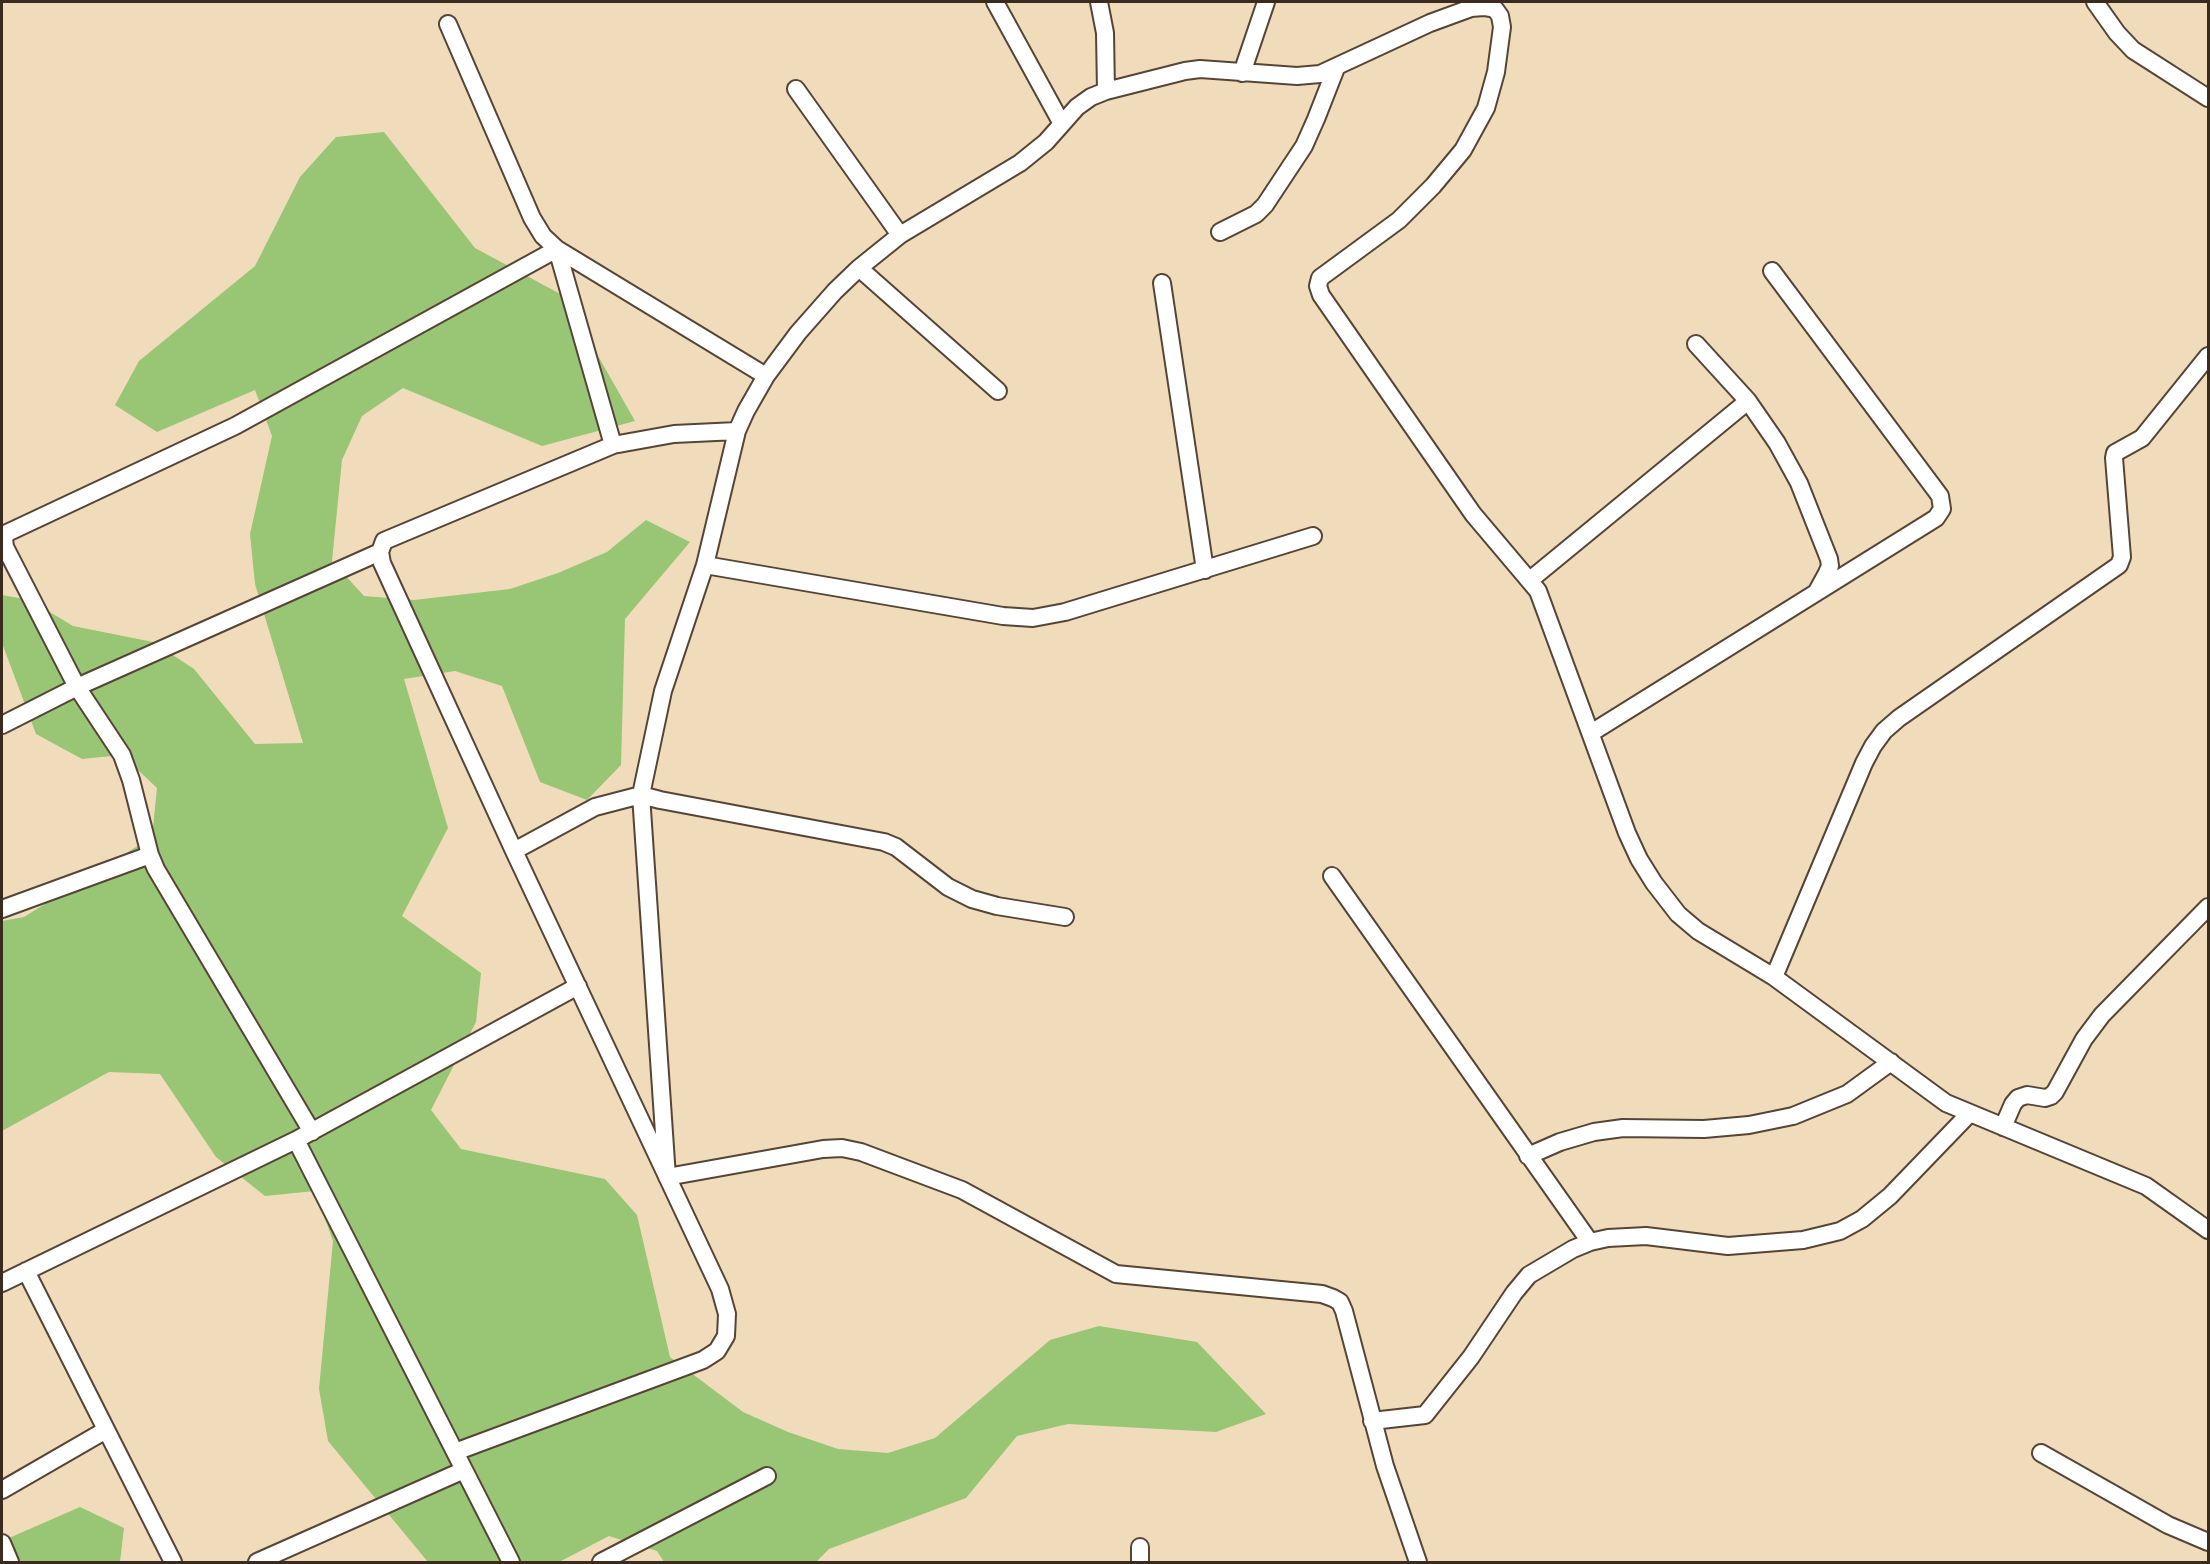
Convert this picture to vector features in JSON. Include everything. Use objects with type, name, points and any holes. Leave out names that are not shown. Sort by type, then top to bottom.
[{"type":"street","points":[[995,2],[1062,124]]},
{"type":"street","points":[[1099,2],[1105,33],[1106,91]]},
{"type":"street","points":[[1242,73],[1266,2]]},
{"type":"street","points":[[2095,2],[2117,33],[2133,50],[2208,98]]},
{"type":"street","points":[[667,1177],[641,795],[663,691],[705,565],[737,431],[766,376],[813,316],[859,268],[900,236],[1020,163],[1046,142],[1077,107],[1091,97],[1106,91],[1200,69],[1297,76],[1320,74],[1430,23],[1471,8],[1484,7],[1495,9],[1500,16],[1502,27],[1496,72],[1486,108],[1463,150],[1433,186],[1398,220],[1320,278],[1318,286],[1321,295],[1473,513],[1530,580],[1543,601],[1627,833],[1654,883],[1678,914],[1698,932],[1774,977],[1946,1103],[2146,1186],[2208,1230]]},
{"type":"street","points":[[448,24],[532,218],[543,236],[557,249],[766,376]]},
{"type":"street","points":[[1220,232],[1256,214],[1265,205],[1304,146],[1336,68]]},
{"type":"street","points":[[796,89],[900,236]]},
{"type":"street","points":[[557,249],[614,445]]},
{"type":"street","points":[[312,1132],[156,869],[122,755],[77,687],[5,547],[4,539],[7,533],[235,426],[557,249]]},
{"type":"street","points":[[859,268],[998,391]]},
{"type":"street","points":[[1591,734],[1936,518],[1942,509],[1940,496],[1772,271]]},
{"type":"street","points":[[1162,283],[1205,570]]},
{"type":"street","points":[[1696,344],[1748,401],[1777,442],[1799,483],[1829,559],[1830,566],[1816,594]]},
{"type":"street","points":[[1774,977],[1873,746],[1884,731],[1899,718],[2119,565],[2122,557],[2115,453],[2142,438],[2208,356]]},
{"type":"street","points":[[1530,580],[1748,401]]},
{"type":"street","points":[[455,1452],[703,1360],[717,1351],[726,1336],[727,1314],[720,1289],[513,851],[382,563],[380,552],[384,541],[614,445],[674,434],[737,431]]},
{"type":"street","points":[[705,565],[1003,616],[1034,618],[1065,612],[1313,536]]},
{"type":"street","points":[[2,725],[77,687],[380,552]]},
{"type":"street","points":[[513,851],[595,807],[641,795],[884,842],[896,847],[948,887],[972,899],[997,906],[1065,917]]},
{"type":"street","points":[[2,909],[150,855]]},
{"type":"street","points":[[1332,876],[1590,1242]]},
{"type":"street","points":[[2003,1127],[2018,1098],[2026,1095],[2045,1098],[2055,1092],[2084,1039],[2102,1015],[2208,907]]},
{"type":"street","points":[[2,1283],[312,1132],[578,986]]},
{"type":"street","points":[[1528,1156],[1560,1142],[1594,1132],[1623,1128],[1704,1129],[1738,1126],[1793,1116],[1848,1094],[1891,1062]]},
{"type":"street","points":[[1372,1422],[1425,1415],[1471,1357],[1514,1293],[1529,1275],[1550,1261],[1590,1242],[1608,1238],[1646,1236],[1728,1246],[1803,1240],[1840,1231],[1862,1220],[1890,1196],[1970,1113]]},
{"type":"street","points":[[296,1140],[511,1563]]},
{"type":"street","points":[[667,1177],[823,1149],[842,1148],[861,1152],[963,1190],[1116,1274],[1322,1294],[1340,1302],[1384,1466],[1418,1563]]},
{"type":"street","points":[[26,1271],[173,1563]]},
{"type":"street","points":[[2,1490],[106,1430]]},
{"type":"street","points":[[2041,1453],[2168,1525],[2208,1542]]},
{"type":"street","points":[[257,1563],[464,1470]]},
{"type":"street","points":[[601,1563],[767,1476]]},
{"type":"street","points":[[2,1544],[10,1563]]},
{"type":"green space","points":[[384,132],[475,248],[564,296],[635,421],[542,446],[403,388],[362,416],[342,460],[332,561],[364,596],[414,600],[510,589],[558,573],[607,552],[646,520],[690,542],[625,619],[621,765],[587,800],[540,782],[502,686],[455,671],[404,679],[448,828],[402,916],[481,973],[476,1022],[431,1110],[461,1149],[605,1179],[637,1215],[670,1357],[743,1412],[788,1432],[838,1449],[888,1453],[935,1438],[1050,1340],[1099,1326],[1197,1342],[1266,1414],[1216,1432],[1068,1424],[1017,1436],[966,1498],[829,1549],[816,1562],[664,1562],[657,1551],[609,1536],[559,1562],[428,1562],[328,1441],[319,1389],[333,1241],[315,1191],[265,1196],[216,1157],[160,1074],[109,1072],[2,1131],[2,921],[24,917],[152,837],[157,788],[122,755],[82,759],[36,734],[2,643],[2,595],[30,600],[73,626],[153,642],[194,669],[255,744],[303,743],[255,584],[250,534],[272,436],[255,390],[157,432],[115,405],[139,361],[255,266],[300,177],[336,137]]},
{"type":"green space","points":[[80,1507],[124,1528],[120,1562],[2,1562],[2,1541]]}]
